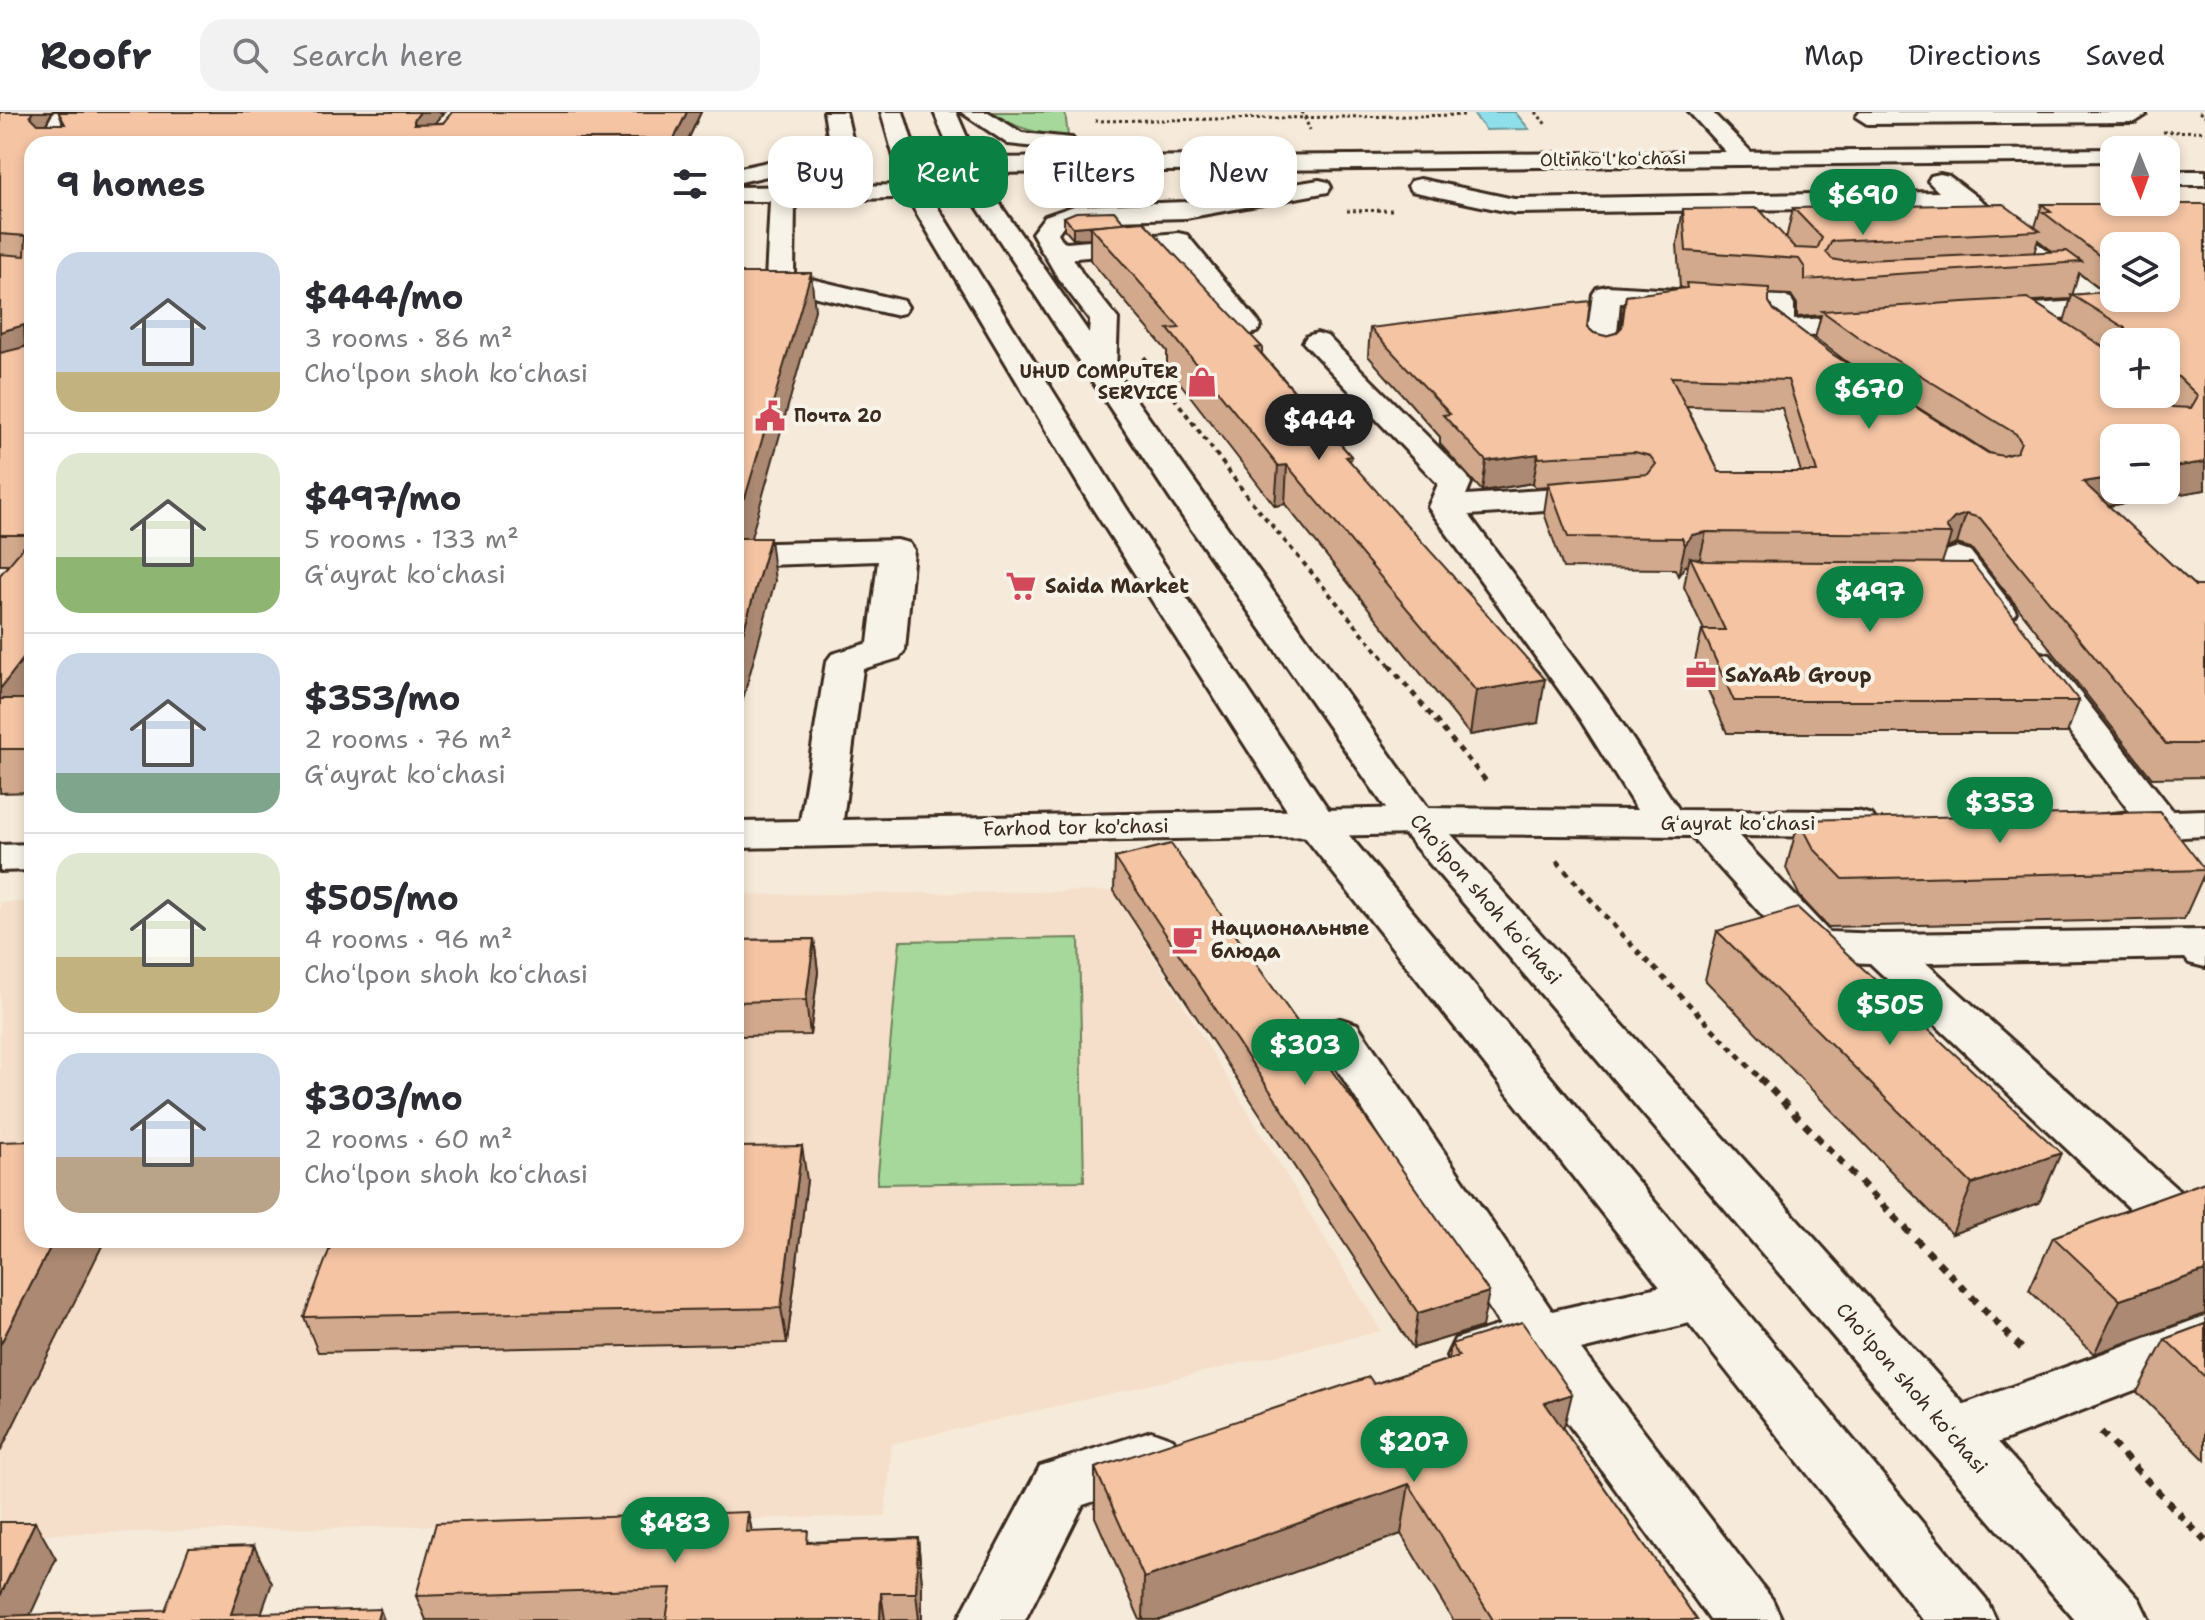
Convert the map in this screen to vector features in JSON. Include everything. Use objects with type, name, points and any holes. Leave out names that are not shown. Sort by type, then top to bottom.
[{"type":"main road","points":[[52,136],[65,112]]},
{"type":"main road","points":[[744,174],[830,155],[841,143],[835,112]]},
{"type":"main road","name":"Choʻlpon shoh koʻchasi","points":[[892,112],[914,136]]},
{"type":"main road","name":"Choʻlpon shoh koʻchasi","points":[[945,112],[948,136]]},
{"type":"main road","points":[[972,112],[1016,139],[1035,142],[1251,144],[1437,161]]},
{"type":"main road","points":[[1700,112],[1744,158]]},
{"type":"main road","points":[[1972,114],[2035,155]]},
{"type":"main road","points":[[1865,115],[2135,115]]},
{"type":"main road","points":[[1865,115],[1904,156]]},
{"type":"main road","name":"Oltinkoʻl koʻchasi","points":[[1008,178],[1437,161],[2100,154]]},
{"type":"main road","points":[[2180,178],[2205,178]]},
{"type":"main road","name":"Oltinkoʻl koʻchasi","points":[[1391,186],[1940,181],[1968,190]]},
{"type":"main road","points":[[1420,186],[1514,206],[1732,203],[1968,190],[2063,276],[2105,308],[1964,317]]},
{"type":"main road","points":[[1101,372],[1104,319],[1052,247],[1045,229],[1054,221],[1074,214],[1186,210],[1319,187]]},
{"type":"main road","points":[[1164,188],[1348,187]]},
{"type":"main road","name":"Oltinkoʻl koʻchasi","points":[[744,194],[768,193]]},
{"type":"main road","points":[[1732,203],[1751,224]]},
{"type":"main road","points":[[782,208],[780,280],[894,307]]},
{"type":"main road","name":"Choʻlpon shoh koʻchasi","points":[[967,208],[1110,509],[1316,823],[1963,1620]]},
{"type":"main road","name":"Choʻlpon shoh koʻchasi","points":[[975,208],[1101,372],[1416,821],[2116,1620]]},
{"type":"main road","points":[[1052,247],[1066,251],[1178,241],[1247,326]]},
{"type":"main road","points":[[2017,278],[2063,276]]},
{"type":"main road","points":[[1600,352],[1607,294],[1780,304],[1780,329]]},
{"type":"main road","points":[[2025,313],[2062,337]]},
{"type":"main road","points":[[1780,329],[1902,321]]},
{"type":"main road","points":[[1780,329],[1815,356]]},
{"type":"main road","points":[[1317,342],[1455,483],[1445,507]]},
{"type":"main road","points":[[1445,507],[1630,494]]},
{"type":"main road","points":[[1445,507],[1598,716],[1684,822],[1816,946],[1882,949],[2198,943],[2205,952]]},
{"type":"main road","points":[[744,555],[897,550],[886,650],[845,662],[820,833]]},
{"type":"main road","points":[[1952,572],[2163,826]]},
{"type":"main road","name":"Farhod tor ko'chasi","points":[[744,835],[1416,821]]},
{"type":"main road","name":"Gʻayrat koʻchasi","points":[[1416,821],[1893,824]]},
{"type":"main road","points":[[2068,825],[2205,823]]},
{"type":"main road","points":[[0,858],[24,857]]},
{"type":"main road","points":[[1882,949],[2159,1204]]},
{"type":"main road","points":[[1340,1036],[1538,1337],[1749,1620]]},
{"type":"main road","points":[[1419,1374],[1538,1337],[1702,1299]]},
{"type":"main road","points":[[1953,1434],[2205,1339]]},
{"type":"main road","points":[[991,1620],[1062,1485],[1195,1443]]},
{"type":"path","points":[[2199,112],[2205,116]]},
{"type":"path","points":[[1081,121],[1466,115]]},
{"type":"path","points":[[2174,131],[2205,131]]},
{"type":"shaded area","points":[[1114,891],[1381,1331],[892,1444],[885,1516],[0,1535],[0,902],[24,902],[24,1248],[744,1248],[744,895]]},
{"type":"green space","points":[[994,112],[1065,112],[1068,136],[1029,130]]},
{"type":"green space","points":[[1079,938],[1084,1181],[877,1184],[900,941]]},
{"type":"water","points":[[1472,112],[1515,112],[1529,129],[1486,130]]},
{"type":"building","points":[[0,112],[33,112],[30,116],[38,124],[65,124],[60,112],[420,112],[414,124],[443,123],[452,112],[687,112],[675,136],[24,136],[24,236],[0,234]]},
{"type":"building","points":[[2003,204],[2040,231],[1832,241],[1826,252],[1832,259],[1842,261],[2067,251],[2082,262],[1805,280],[1805,268],[1799,259],[1686,251],[1683,209],[1758,208],[1795,248],[1817,249],[1822,238],[1793,208]]},
{"type":"building","points":[[2042,204],[2100,204],[2100,216],[2180,216],[2180,204],[2205,204],[2205,462],[2180,466],[2180,424],[2100,424],[2100,479],[2083,482],[2100,498],[2100,504],[2107,504],[2195,586],[2205,586],[2205,744],[2166,744],[1980,518],[1966,514],[1954,518],[1946,527],[1951,534],[1706,532],[1692,535],[1685,545],[1682,538],[1568,537],[1548,483],[1648,474],[1656,464],[1650,456],[1635,452],[1539,458],[1538,454],[1486,461],[1443,415],[1450,414],[1370,328],[1590,301],[1587,327],[1605,336],[1616,333],[1622,327],[1626,296],[1687,288],[1686,283],[1769,288],[1769,302],[1774,310],[1832,354],[1988,453],[2003,456],[2017,452],[2021,442],[2016,434],[1858,337],[1822,311],[2027,298],[2100,345],[2100,408],[2191,408],[2198,396],[2180,379],[2180,328],[2125,328],[2072,295],[2100,292],[2100,312],[2180,312],[2180,232],[2100,232],[2100,256],[2043,212],[2051,212]],"holes":[[[1671,377],[1788,380],[1817,472],[1719,472]]]},
{"type":"building","points":[[1114,211],[1124,223],[1073,227],[1064,217],[1076,212]]},
{"type":"building","points":[[1143,221],[1262,347],[1256,348],[1351,456],[1346,457],[1545,679],[1476,691],[1287,465],[1278,466],[1168,329],[1180,328],[1090,226]]},
{"type":"building","points":[[0,254],[24,256],[24,325],[0,332]]},
{"type":"building","points":[[744,273],[811,273],[745,498]]},
{"type":"building","points":[[24,347],[24,535],[0,535],[0,353]]},
{"type":"building","points":[[744,538],[770,538],[744,629]]},
{"type":"building","points":[[24,546],[24,658],[0,689],[0,575]]},
{"type":"building","points":[[1690,557],[1705,561],[1972,563],[2079,701],[1734,701],[1702,630],[1725,630]]},
{"type":"building","points":[[0,699],[24,699],[24,749],[0,749]]},
{"type":"building","points":[[2160,812],[2205,870],[1843,879],[1814,849],[1799,820]]},
{"type":"building","points":[[1171,844],[1489,1292],[1418,1313],[1115,858]]},
{"type":"building","points":[[1798,908],[2061,1153],[1972,1184],[1717,931]]},
{"type":"building","points":[[814,939],[806,1000],[744,1002],[744,940]]},
{"type":"building","points":[[24,1141],[24,1248],[50,1248],[0,1345],[0,1142]]},
{"type":"building","points":[[802,1146],[781,1308],[304,1317],[330,1248],[744,1248],[744,1147]]},
{"type":"building","points":[[2205,1182],[2205,1271],[2120,1300],[2053,1237]]},
{"type":"building","points":[[1522,1322],[1572,1394],[1545,1403],[1697,1620],[1493,1620],[1409,1484],[1144,1578],[1095,1468],[1369,1377],[1374,1384],[1459,1356],[1451,1344]]},
{"type":"building","points":[[2205,1324],[2205,1377],[2165,1339]]},
{"type":"building","points":[[748,1512],[746,1532],[808,1530],[807,1543],[918,1538],[916,1593],[881,1593],[880,1620],[666,1620],[671,1588],[416,1596],[436,1523]]},
{"type":"building","points":[[0,1522],[35,1522],[0,1596]]},
{"type":"building","points":[[254,1546],[231,1614],[380,1609],[377,1620],[0,1620],[0,1616],[165,1610],[189,1548]]},
{"type":"place","name":"UHUD COMPUTER SERVICE","points":[[1202,382]]},
{"type":"place","name":"Почта 20","points":[[770,416]]},
{"type":"place","name":"Saida Market","points":[[1021,586]]},
{"type":"place","name":"SaYaAb Group","points":[[1701,675]]},
{"type":"place","name":"Национальные блюда","points":[[1187,939]]}]
